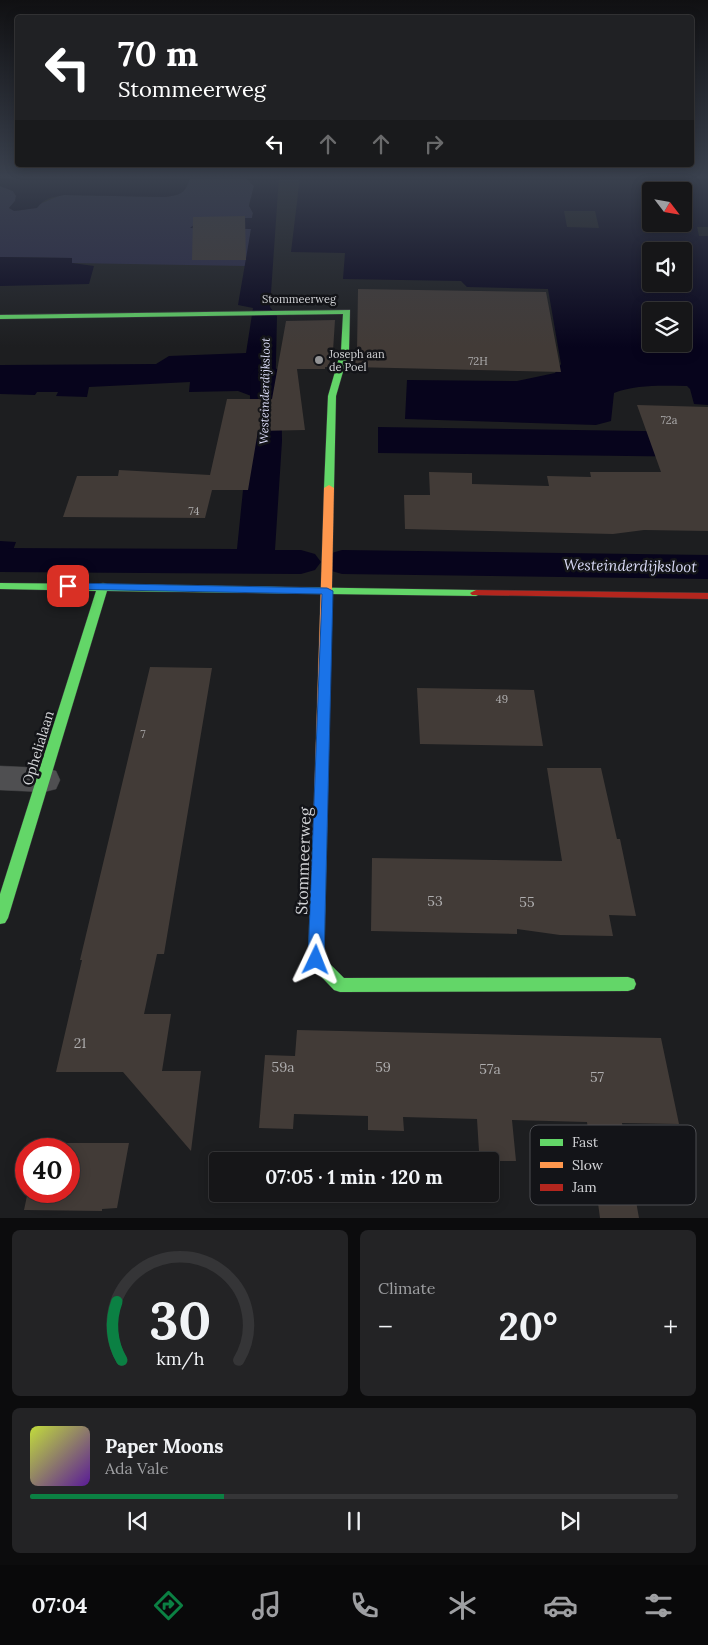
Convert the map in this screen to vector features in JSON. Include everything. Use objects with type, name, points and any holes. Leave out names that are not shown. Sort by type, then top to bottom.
[{"type":"street","name":"Stommeerweg","points":[[0,317],[347,312],[345,351],[332,396],[316,960],[340,985],[628,984]]},
{"type":"street","points":[[0,586],[708,596]]},
{"type":"street","name":"Ophelialaan","points":[[0,918],[103,586]]},
{"type":"street","points":[[0,778],[44,780]]},
{"type":"shaded area","points":[[0,234],[250,234],[246,266],[71,263],[72,258],[0,257]]},
{"type":"water","points":[[250,234],[275,234],[270,307],[277,316],[275,405],[238,391],[189,392],[190,382],[89,387],[87,397],[56,396],[58,392],[37,392],[35,395],[0,394],[0,365],[156,364],[169,356],[246,353],[253,308],[238,305]]},
{"type":"water","points":[[293,234],[699,234],[699,236],[708,236],[708,405],[694,404],[690,389],[687,386],[650,386],[614,393],[611,421],[596,425],[405,419],[407,380],[517,381],[555,373],[561,364],[548,289],[467,287],[461,281],[343,279],[345,253],[291,252]]},
{"type":"water","points":[[0,257],[72,258],[72,263],[94,266],[89,284],[0,286]]},
{"type":"water","points":[[378,427],[708,432],[708,457],[378,453]]},
{"type":"water","points":[[0,541],[16,542],[8,564],[0,564]]},
{"type":"building","points":[[193,234],[245,234],[246,260],[192,260]]},
{"type":"building","points":[[358,289],[546,292],[561,372],[352,367],[357,351]]},
{"type":"building","points":[[335,320],[333,351],[328,367],[325,367],[325,369],[297,369],[305,430],[258,431],[248,490],[212,490],[205,518],[63,517],[77,476],[118,476],[119,470],[210,475],[227,399],[272,399],[286,321]]},
{"type":"building","points":[[637,405],[708,407],[708,531],[644,530],[613,534],[405,529],[404,495],[430,495],[429,472],[472,473],[472,484],[549,486],[547,476],[591,477],[590,472],[661,472]]},
{"type":"building","points":[[150,667],[212,668],[164,954],[157,954],[144,1014],[171,1014],[162,1071],[201,1071],[191,1151],[123,1072],[56,1072],[82,960],[80,960]]},
{"type":"building","points":[[417,688],[534,690],[543,746],[420,744]]},
{"type":"building","points":[[547,768],[601,768],[617,839],[620,839],[636,916],[609,915],[613,936],[560,935],[517,929],[517,934],[371,931],[372,858],[562,861]]},
{"type":"building","points":[[297,1030],[661,1038],[679,1124],[622,1123],[622,1125],[587,1125],[587,1122],[512,1120],[516,1161],[499,1161],[499,1152],[479,1151],[477,1119],[403,1117],[404,1131],[368,1130],[368,1116],[294,1114],[293,1129],[259,1128],[265,1055],[295,1056]]},
{"type":"building","points":[[80,1143],[129,1143],[117,1208],[102,1209],[102,1211],[24,1210],[25,1203],[80,1203]]},
{"type":"building","points":[[598,1205],[637,1205],[639,1218],[600,1218]]},
{"type":"waterway","name":"Westeinderdijksloot","points":[[255,561],[265,441],[266,375]]},
{"type":"waterway","points":[[0,560],[255,561]]},
{"type":"waterway","name":"Westeinderdijksloot","points":[[255,561],[301,562]]},
{"type":"waterway","name":"Westeinderdijksloot","points":[[342,562],[708,567]]},
{"type":"traffic: fast","points":[[0,317],[347,312],[345,351],[332,396],[329,488]]},
{"type":"traffic: fast","points":[[0,586],[476,593]]},
{"type":"traffic: fast","points":[[0,918],[103,586]]},
{"type":"traffic: fast","points":[[320,832],[316,960],[340,985],[628,984]]},
{"type":"traffic: slow","points":[[320,832],[329,488]]},
{"type":"traffic: jam","points":[[476,593],[708,596]]},
{"type":"place","name":"Joseph aan de Poel","points":[[319,360]]},
{"type":"route","points":[[68,586],[327,591],[316,960]]}]
